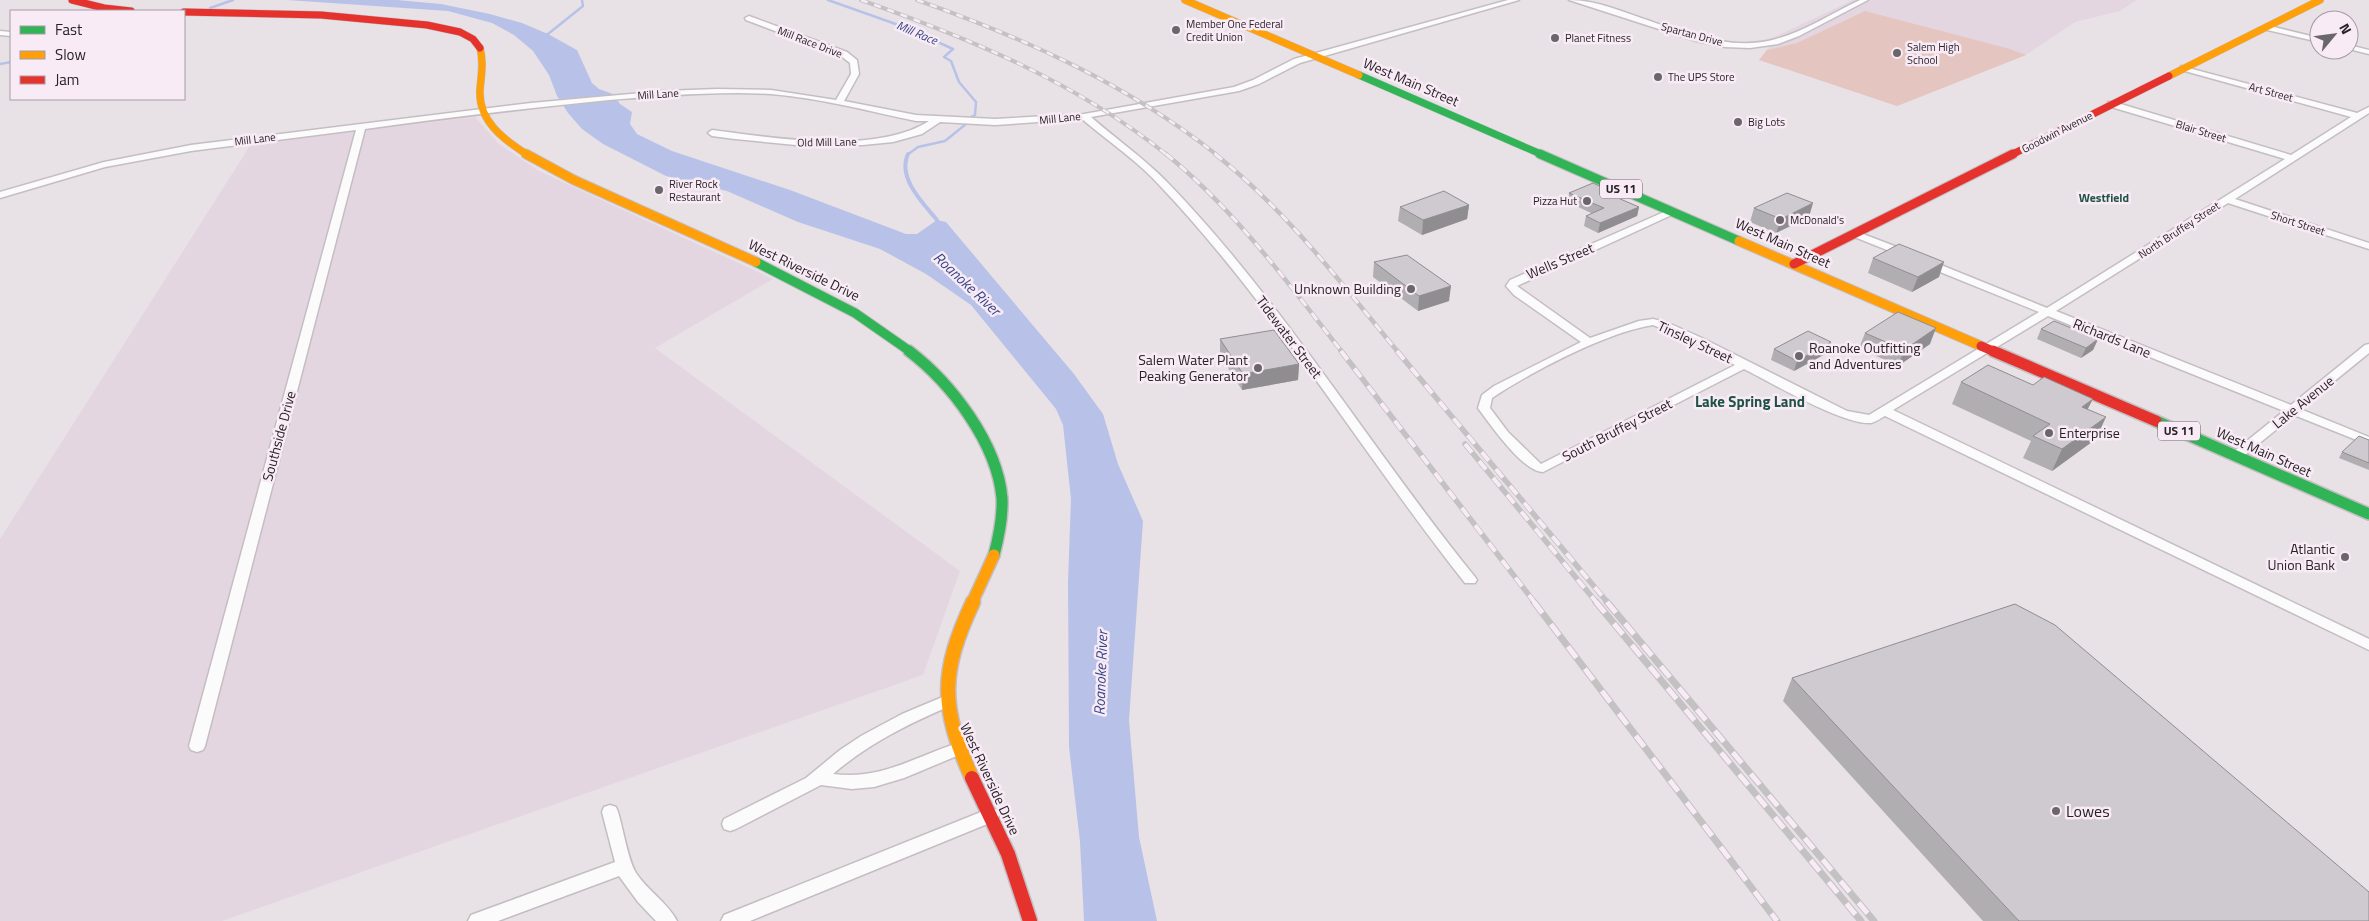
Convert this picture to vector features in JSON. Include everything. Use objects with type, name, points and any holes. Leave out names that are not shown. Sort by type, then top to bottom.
[{"type":"street","points":[[72,0],[92,6],[123,10]]},
{"type":"street","name":"West Main Street","points":[[1185,0],[2369,514]]},
{"type":"street","points":[[1313,56],[1516,0]]},
{"type":"street","name":"Spartan Drive","points":[[1572,0],[1699,38],[1743,45],[1766,44],[1782,40],[1865,0]]},
{"type":"street","name":"Goodwin Avenue","points":[[1794,264],[2320,0]]},
{"type":"street","points":[[185,12],[327,13],[420,24],[457,32],[473,39],[482,48],[480,98],[483,111]]},
{"type":"street","name":"Mill Race Drive","points":[[749,18],[844,54],[854,62],[855,74],[838,102]]},
{"type":"street","points":[[2266,27],[2309,38]]},
{"type":"street","name":"Mill Lane","points":[[0,195],[104,165],[161,153],[361,126],[620,96],[694,91],[794,94],[884,113],[937,120],[1017,122],[1084,116],[1246,86],[1288,65],[1313,56]]},
{"type":"street","name":"Art Street","points":[[2184,68],[2358,116]]},
{"type":"street","name":"Blair Street","points":[[2111,104],[2292,158]]},
{"type":"street","name":"North Bruffey Street","points":[[1988,348],[2369,109]]},
{"type":"street","name":"West Riverside Drive","points":[[483,111],[504,137],[539,162],[832,298],[863,315],[928,366],[958,399],[986,443],[996,465],[1002,485],[1003,520],[997,548],[963,624],[949,663],[945,685],[945,702],[948,723],[958,749],[1006,848],[1030,921]]},
{"type":"street","name":"Tidewater Street","points":[[1084,116],[1164,184],[1218,244],[1309,362],[1421,519],[1470,580]]},
{"type":"street","name":"Old Mill Lane","points":[[712,133],[772,141],[832,144],[902,137],[924,131],[937,120]]},
{"type":"street","name":"Southside Drive","points":[[197,746],[361,126]]},
{"type":"street","name":"Short Street","points":[[2226,199],[2369,246]]},
{"type":"street","name":"Wells Street","points":[[1590,343],[1525,298],[1512,286],[1514,282],[1673,211]]},
{"type":"street","name":"Richards Lane","points":[[1855,234],[2369,441]]},
{"type":"street","name":"Tinsley Street","points":[[1590,343],[1636,324],[1658,323],[1744,365]]},
{"type":"street","name":"South Bruffey Street","points":[[1590,343],[1501,386],[1486,397],[1484,402],[1486,413],[1504,435],[1538,468],[1543,468],[1744,365]]},
{"type":"street","points":[[1744,365],[1856,418],[1871,419],[1988,348]]},
{"type":"street","name":"Lake Avenue","points":[[2236,456],[2369,348]]},
{"type":"street","points":[[1885,412],[2369,645]]},
{"type":"street","points":[[730,824],[787,796],[818,778],[846,754],[867,740],[908,718],[945,702]]},
{"type":"street","points":[[818,778],[843,782],[865,782],[880,779],[958,749]]},
{"type":"street","points":[[610,812],[627,874],[644,897],[668,921]]},
{"type":"street","points":[[730,921],[991,816]]},
{"type":"street","points":[[485,920],[625,866]]},
{"type":"shaded area","name":"Salem High School","points":[[1853,0],[2137,0],[2120,11],[2075,22],[2026,55],[1897,106],[1759,60],[1768,48],[1770,39]]},
{"type":"shaded area","points":[[1865,11],[2010,49],[2026,55],[1897,106],[1759,60],[1767,50],[1797,43]]},
{"type":"shaded area","points":[[475,117],[499,144],[539,171],[773,279],[655,348],[960,571],[923,675],[222,921],[0,921],[0,539],[251,144]]},
{"type":"water","name":"Roanoke River","points":[[287,0],[397,0],[441,4],[522,23],[548,34],[577,50],[592,83],[599,89],[613,94],[620,104],[632,112],[630,124],[637,134],[672,151],[790,190],[906,234],[917,234],[937,220],[946,222],[1074,374],[1103,414],[1118,464],[1143,521],[1129,720],[1139,837],[1157,921],[1084,921],[1080,842],[1069,747],[1068,582],[1071,499],[1063,425],[1056,409],[971,305],[926,274],[880,249],[798,222],[727,191],[666,176],[603,144],[582,129],[568,113],[557,96],[549,75],[533,51],[514,35],[492,23],[448,11]]},
{"type":"building","points":[[1593,183],[1608,190],[1604,192],[1639,207],[1600,223],[1586,216],[1604,208],[1569,193]]},
{"type":"building","points":[[1444,191],[1469,205],[1423,220],[1400,207]]},
{"type":"building","points":[[1787,193],[1813,203],[1781,219],[1754,208]]},
{"type":"building","points":[[1899,244],[1944,262],[1918,277],[1873,258]]},
{"type":"building","points":[[1407,255],[1451,286],[1419,296],[1374,262]]},
{"type":"building","points":[[1898,312],[1936,328],[1904,350],[1865,333]]},
{"type":"building","points":[[2054,321],[2098,339],[2086,348],[2041,329]]},
{"type":"building","points":[[1274,330],[1299,364],[1243,374],[1220,339]]},
{"type":"building","points":[[1808,331],[1831,342],[1797,361],[1774,349]]},
{"type":"building","points":[[1988,365],[2033,385],[2044,377],[2093,399],[2082,407],[2106,417],[2062,449],[2033,436],[2050,424],[1961,382]]},
{"type":"building","points":[[2359,436],[2369,440],[2369,463],[2342,452]]},
{"type":"building","name":"Lowes","points":[[2015,604],[2055,625],[2369,892],[2369,921],[2019,921],[1792,678]]},
{"type":"waterway","points":[[210,8],[233,0]]},
{"type":"waterway","points":[[543,35],[548,34],[583,6],[582,0]]},
{"type":"waterway","name":"Mill Race","points":[[828,0],[907,28],[953,49],[944,57],[951,61],[959,82],[976,102],[975,115],[971,117]]},
{"type":"waterway","points":[[0,64],[10,62]]},
{"type":"waterway","name":"Mill Race","points":[[908,154],[918,147],[945,141],[966,124]]},
{"type":"waterway","name":"Mill Race","points":[[908,154],[906,172],[909,181],[913,190],[937,220],[937,224]]},
{"type":"railway","points":[[861,0],[942,30],[1059,84],[1096,105],[1167,155]]},
{"type":"railway","points":[[917,0],[996,30],[1073,65],[1147,106],[1217,155]]},
{"type":"railway","points":[[1166,154],[1215,198],[1281,274],[1342,352]]},
{"type":"railway","points":[[1215,154],[1266,199],[1289,223],[1398,352]]},
{"type":"railway","points":[[1341,351],[1535,603]]},
{"type":"railway","points":[[1397,351],[1608,603]]},
{"type":"railway","points":[[1465,444],[1597,603]]},
{"type":"railway","points":[[1534,602],[1777,921]]},
{"type":"railway","points":[[1596,602],[1861,921]]},
{"type":"railway","points":[[1607,602],[1874,921]]},
{"type":"traffic: fast","points":[[1359,75],[1739,241]]},
{"type":"traffic: fast","points":[[756,262],[855,313],[886,333],[942,381],[965,410],[984,442],[996,470],[1002,497],[1002,511],[1001,525],[994,555]]},
{"type":"traffic: fast","points":[[2156,421],[2369,514]]},
{"type":"traffic: slow","points":[[1185,0],[1359,75]]},
{"type":"traffic: slow","points":[[2169,76],[2320,0]]},
{"type":"traffic: slow","points":[[480,48],[482,56],[481,107],[484,115],[496,130],[512,145],[552,170],[756,262]]},
{"type":"traffic: slow","points":[[1739,241],[1981,346]]},
{"type":"traffic: slow","points":[[972,778],[957,744],[949,714],[947,688],[950,663],[957,639],[994,555]]},
{"type":"traffic: jam","points":[[72,0],[104,8],[122,10]]},
{"type":"traffic: jam","points":[[185,12],[321,15],[444,27],[467,35],[480,48]]},
{"type":"traffic: jam","points":[[1794,264],[2169,76]]},
{"type":"traffic: jam","points":[[1981,346],[2156,421]]},
{"type":"traffic: jam","points":[[972,778],[1008,854],[1030,921]]},
{"type":"place","name":"Member One Federal Credit Union","points":[[1176,30]]},
{"type":"place","name":"Planet Fitness","points":[[1555,38]]},
{"type":"place","name":"Salem High School","points":[[1897,53]]},
{"type":"place","name":"The UPS Store","points":[[1658,77]]},
{"type":"place","name":"Big Lots","points":[[1738,122]]},
{"type":"place","name":"River Rock Restaurant","points":[[659,190]]},
{"type":"place","name":"Pizza Hut","points":[[1587,201]]},
{"type":"place","name":"McDonald's","points":[[1780,220]]},
{"type":"place","name":"Unknown Building","points":[[1411,289]]},
{"type":"place","name":"Roanoke Outfitting and Adventures","points":[[1799,356]]},
{"type":"place","name":"Salem Water Plant Peaking Generator","points":[[1258,368]]},
{"type":"place","name":"Enterprise","points":[[2049,433]]},
{"type":"place","name":"Atlantic Union Bank","points":[[2345,557]]},
{"type":"place","name":"Lowes","points":[[2056,811]]},
{"type":"district","name":"Westfield","points":[[2104,198]]},
{"type":"district","name":"Lake Spring Land","points":[[1750,402]]}]
